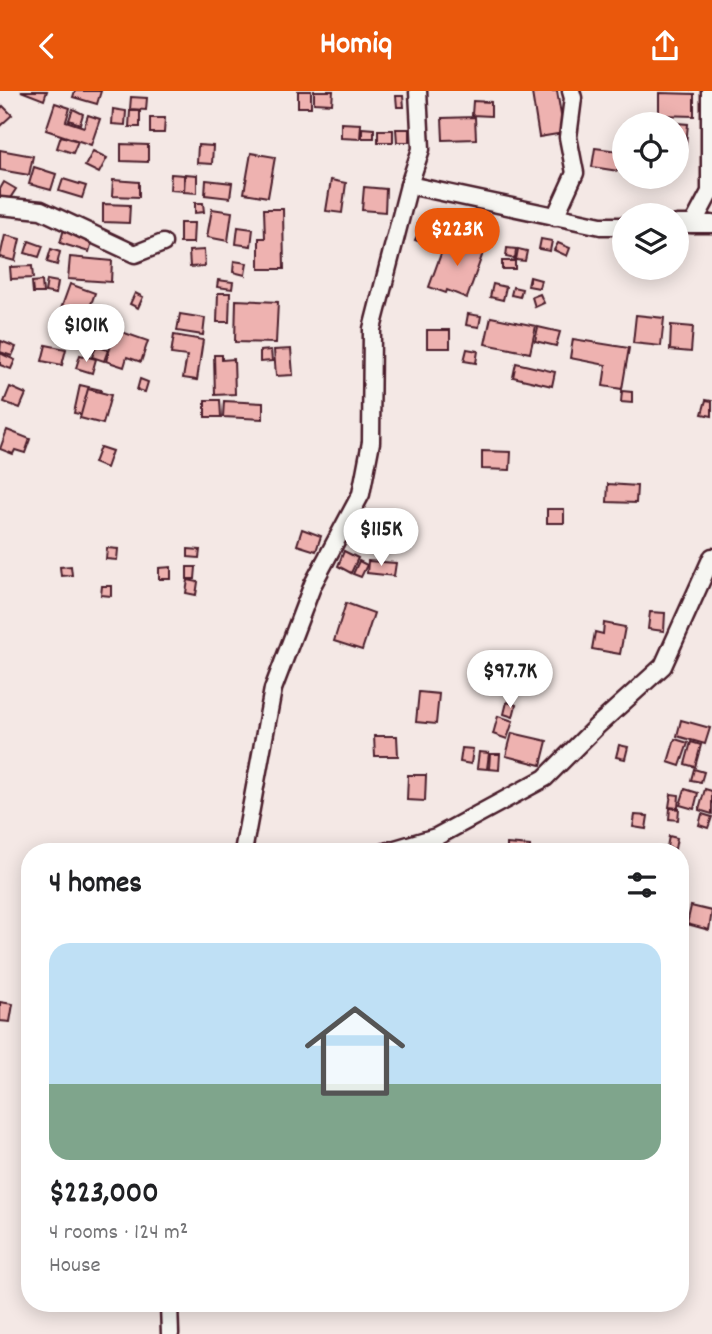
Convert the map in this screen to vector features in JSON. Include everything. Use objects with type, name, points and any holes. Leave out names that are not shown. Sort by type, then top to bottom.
[{"type":"street","points":[[245,843],[273,689],[313,585],[361,494],[371,442],[372,329],[409,185],[421,149],[418,91]]},
{"type":"street","points":[[555,217],[575,173],[568,137],[573,99],[571,91]]},
{"type":"street","points":[[689,219],[710,192],[710,91]]},
{"type":"street","points":[[409,185],[555,217],[612,226]]},
{"type":"street","points":[[0,207],[41,210],[135,254],[163,243]]},
{"type":"street","points":[[689,224],[712,224]]},
{"type":"street","points":[[416,843],[436,837],[545,778],[663,666],[712,557]]},
{"type":"street","points":[[169,1312],[170,1334]]},
{"type":"building","points":[[21,91],[47,91],[44,100]]},
{"type":"building","points":[[75,91],[101,91],[97,104],[73,97]]},
{"type":"building","points":[[298,91],[311,91],[311,107],[298,107]]},
{"type":"building","points":[[314,91],[333,91],[332,104],[314,103]]},
{"type":"building","points":[[557,91],[564,133],[539,137],[532,93]]},
{"type":"building","points":[[659,93],[694,94],[694,116],[689,116],[689,112],[659,112]]},
{"type":"building","points":[[396,96],[403,96],[404,107],[397,107]]},
{"type":"building","points":[[131,97],[147,98],[146,110],[130,109]]},
{"type":"building","points":[[473,101],[491,102],[491,116],[472,115]]},
{"type":"building","points":[[55,103],[70,108],[66,121],[84,127],[88,115],[100,119],[91,145],[46,130]]},
{"type":"building","points":[[3,106],[12,115],[0,126],[0,109]]},
{"type":"building","points":[[73,109],[83,114],[80,124],[69,120]]},
{"type":"building","points":[[113,109],[126,111],[125,125],[112,124]]},
{"type":"building","points":[[130,111],[140,111],[140,127],[129,127]]},
{"type":"building","points":[[475,117],[476,139],[443,140],[442,118]]},
{"type":"building","points":[[150,118],[165,118],[164,133],[150,133]]},
{"type":"building","points":[[341,123],[361,124],[360,139],[341,138]]},
{"type":"building","points":[[362,128],[374,129],[374,138],[362,138]]},
{"type":"building","points":[[396,129],[409,129],[409,142],[397,142]]},
{"type":"building","points":[[378,130],[393,130],[393,142],[378,142]]},
{"type":"building","points":[[61,136],[78,141],[73,153],[57,148]]},
{"type":"building","points":[[121,144],[148,145],[148,162],[121,161]]},
{"type":"building","points":[[198,145],[213,146],[212,164],[197,163]]},
{"type":"building","points":[[595,148],[612,150],[612,170],[592,167]]},
{"type":"building","points":[[0,150],[33,156],[29,175],[0,170]]},
{"type":"building","points":[[93,151],[107,158],[99,173],[85,166]]},
{"type":"building","points":[[251,153],[275,157],[268,197],[244,193]]},
{"type":"building","points":[[34,167],[56,174],[51,190],[29,184]]},
{"type":"building","points":[[171,174],[184,175],[184,191],[170,190]]},
{"type":"building","points":[[185,174],[197,175],[197,193],[184,192]]},
{"type":"building","points":[[63,179],[86,186],[82,198],[59,191]]},
{"type":"building","points":[[113,180],[139,182],[139,197],[112,196]]},
{"type":"building","points":[[206,180],[232,183],[230,198],[205,195]]},
{"type":"building","points":[[331,180],[346,183],[342,213],[326,211]]},
{"type":"building","points":[[4,182],[16,189],[3,209],[0,206],[0,189]]},
{"type":"building","points":[[364,187],[386,189],[385,212],[362,210]]},
{"type":"building","points":[[195,203],[203,203],[204,212],[195,213]]},
{"type":"building","points":[[103,204],[130,205],[129,223],[103,222]]},
{"type":"building","points":[[212,209],[232,212],[228,241],[207,237]]},
{"type":"building","points":[[264,209],[283,209],[284,269],[259,269],[259,238],[265,238]]},
{"type":"building","points":[[180,223],[194,223],[193,243],[180,243]]},
{"type":"building","points":[[422,224],[441,233],[435,248],[415,240]]},
{"type":"building","points":[[238,227],[253,229],[251,246],[236,244]]},
{"type":"building","points":[[64,229],[93,238],[89,252],[60,243]]},
{"type":"building","points":[[5,235],[20,239],[15,261],[0,257]]},
{"type":"building","points":[[447,237],[484,250],[467,298],[447,290],[446,293],[429,287]]},
{"type":"building","points":[[541,239],[552,241],[550,251],[539,249]]},
{"type":"building","points":[[29,241],[43,246],[39,257],[25,253]]},
{"type":"building","points":[[558,243],[570,248],[567,256],[554,250]]},
{"type":"building","points":[[507,248],[516,249],[515,259],[506,257]]},
{"type":"building","points":[[51,249],[60,252],[57,265],[47,262]]},
{"type":"building","points":[[518,249],[527,251],[525,261],[516,260]]},
{"type":"building","points":[[204,250],[205,266],[190,267],[189,251]]},
{"type":"building","points":[[70,257],[112,261],[111,282],[68,279]]},
{"type":"building","points":[[234,261],[247,263],[245,275],[233,272]]},
{"type":"building","points":[[502,261],[515,261],[515,269],[502,269]]},
{"type":"building","points":[[32,266],[33,278],[11,279],[10,267]]},
{"type":"building","points":[[530,277],[541,280],[539,288],[528,286]]},
{"type":"building","points":[[47,280],[58,282],[56,294],[45,292]]},
{"type":"building","points":[[218,280],[233,282],[232,289],[217,287]]},
{"type":"building","points":[[42,281],[43,293],[33,293],[32,282]]},
{"type":"building","points":[[70,284],[95,293],[86,318],[61,309]]},
{"type":"building","points":[[493,284],[506,287],[503,300],[490,297]]},
{"type":"building","points":[[513,287],[522,289],[520,297],[511,295]]},
{"type":"building","points":[[135,293],[143,297],[138,308],[130,304]]},
{"type":"building","points":[[218,293],[230,293],[229,322],[217,322]]},
{"type":"building","points":[[540,294],[544,303],[535,307],[532,297]]},
{"type":"building","points":[[236,300],[278,302],[276,343],[235,342]]},
{"type":"building","points":[[62,312],[76,317],[71,333],[57,328]]},
{"type":"building","points":[[180,314],[205,318],[203,335],[177,331]]},
{"type":"building","points":[[468,314],[481,316],[479,327],[466,325]]},
{"type":"building","points":[[636,315],[664,318],[661,346],[633,343]]},
{"type":"building","points":[[491,317],[536,326],[530,353],[485,344]]},
{"type":"building","points":[[671,325],[693,327],[691,352],[670,350]]},
{"type":"building","points":[[538,327],[560,332],[556,346],[535,341]]},
{"type":"building","points":[[116,330],[148,341],[141,362],[127,357],[124,367],[106,361]]},
{"type":"building","points":[[427,330],[450,330],[450,348],[427,348]]},
{"type":"building","points":[[174,335],[203,340],[197,380],[183,378],[187,356],[171,354]]},
{"type":"building","points":[[573,339],[629,348],[622,389],[603,386],[606,365],[570,358]]},
{"type":"building","points":[[1,341],[16,347],[12,356],[0,352]]},
{"type":"building","points":[[46,345],[66,349],[62,365],[42,361]]},
{"type":"building","points":[[96,346],[108,350],[104,361],[92,357]]},
{"type":"building","points":[[291,349],[293,375],[276,376],[274,350]]},
{"type":"building","points":[[467,349],[478,351],[476,363],[464,361]]},
{"type":"building","points":[[271,350],[272,361],[260,362],[260,351]]},
{"type":"building","points":[[0,353],[15,360],[11,369],[0,365]]},
{"type":"building","points":[[80,355],[96,359],[92,373],[76,368]]},
{"type":"building","points":[[214,355],[222,355],[222,360],[234,359],[235,394],[215,395]]},
{"type":"building","points":[[516,363],[555,372],[552,386],[513,377]]},
{"type":"building","points":[[140,379],[148,382],[145,392],[137,390]]},
{"type":"building","points":[[80,385],[101,390],[95,417],[74,413]]},
{"type":"building","points":[[10,387],[26,394],[20,408],[4,402]]},
{"type":"building","points":[[88,389],[111,395],[103,424],[80,418]]},
{"type":"building","points":[[622,391],[632,392],[632,403],[621,402]]},
{"type":"building","points":[[205,400],[220,400],[221,417],[205,417]]},
{"type":"building","points":[[706,400],[712,401],[712,416],[702,414]]},
{"type":"building","points":[[224,401],[263,403],[263,419],[223,417]]},
{"type":"building","points":[[7,430],[30,439],[25,453],[15,450],[13,454],[0,449]]},
{"type":"building","points":[[100,447],[112,451],[106,468],[94,463]]},
{"type":"building","points":[[482,451],[511,452],[510,470],[482,469]]},
{"type":"building","points":[[608,484],[637,486],[636,503],[607,502]]},
{"type":"building","points":[[547,509],[564,509],[564,523],[547,523]]},
{"type":"building","points":[[302,529],[321,536],[316,551],[297,545]]},
{"type":"building","points":[[107,548],[118,549],[117,560],[106,559]]},
{"type":"building","points":[[188,549],[200,550],[199,558],[188,557]]},
{"type":"building","points":[[344,551],[358,558],[351,573],[338,566]]},
{"type":"building","points":[[359,561],[367,565],[361,577],[353,574]]},
{"type":"building","points":[[368,561],[396,563],[394,576],[367,573]]},
{"type":"building","points":[[71,566],[72,575],[61,576],[60,567]]},
{"type":"building","points":[[171,567],[171,579],[159,579],[159,568]]},
{"type":"building","points":[[187,567],[196,567],[195,579],[187,579]]},
{"type":"building","points":[[188,580],[198,582],[196,595],[186,593]]},
{"type":"building","points":[[102,586],[111,586],[111,596],[101,595]]},
{"type":"building","points":[[346,603],[374,613],[362,650],[334,641]]},
{"type":"building","points":[[650,612],[665,613],[664,631],[648,629]]},
{"type":"building","points":[[604,623],[625,627],[620,654],[592,649],[595,632],[603,634]]},
{"type":"building","points":[[419,692],[439,694],[436,724],[416,722]]},
{"type":"building","points":[[507,702],[516,705],[513,717],[504,714]]},
{"type":"building","points":[[498,716],[513,721],[507,739],[493,734]]},
{"type":"building","points":[[681,720],[710,728],[705,744],[677,736]]},
{"type":"building","points":[[512,733],[547,741],[541,765],[506,756]]},
{"type":"building","points":[[374,736],[397,736],[398,756],[375,756]]},
{"type":"building","points":[[675,739],[688,743],[680,766],[668,762]]},
{"type":"building","points":[[691,742],[701,745],[695,767],[685,764]]},
{"type":"building","points":[[619,745],[628,747],[625,759],[616,757]]},
{"type":"building","points":[[462,748],[473,749],[471,764],[460,762]]},
{"type":"building","points":[[479,752],[489,753],[487,769],[477,768]]},
{"type":"building","points":[[490,754],[500,754],[499,770],[489,769]]},
{"type":"building","points":[[694,769],[704,772],[701,782],[691,780]]},
{"type":"building","points":[[408,775],[426,775],[425,801],[407,800]]},
{"type":"building","points":[[685,789],[698,793],[694,809],[680,805]]},
{"type":"building","points":[[705,789],[712,791],[712,814],[699,810]]},
{"type":"building","points":[[671,794],[679,795],[678,808],[669,807]]},
{"type":"building","points":[[670,808],[679,809],[678,820],[669,819]]},
{"type":"building","points":[[702,814],[712,817],[708,828],[699,825]]},
{"type":"building","points":[[635,815],[648,816],[646,829],[633,827]]},
{"type":"building","points":[[669,836],[677,838],[676,843],[668,843]]},
{"type":"building","points":[[691,906],[712,911],[709,930],[689,925]]},
{"type":"building","points":[[0,1002],[13,1004],[10,1022],[0,1021]]}]
